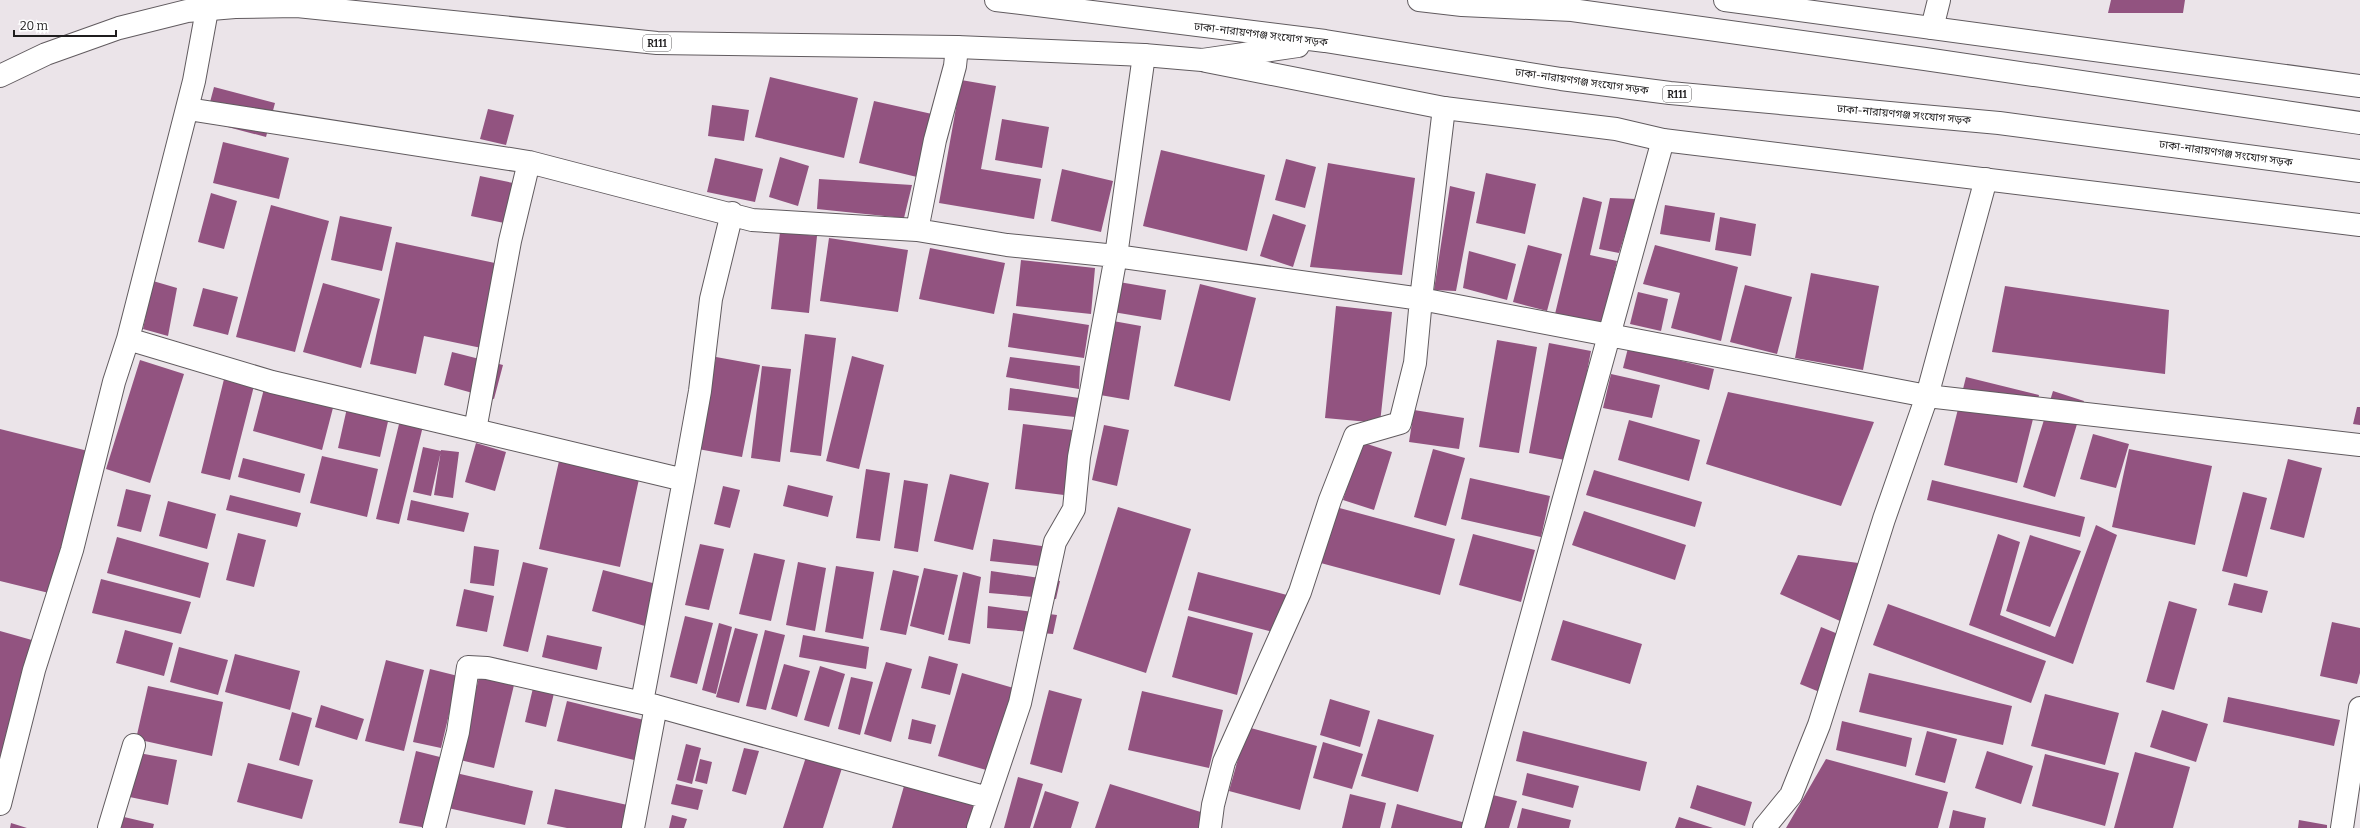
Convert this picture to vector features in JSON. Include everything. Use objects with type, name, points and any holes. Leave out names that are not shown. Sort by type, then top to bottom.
[{"type":"street","name":"ঢাকা-নারায়ণগঞ্জ সংযোগ সড়ক","points":[[996,0],[1325,41],[1561,79],[1670,93],[1999,123],[2360,171]]},
{"type":"street","points":[[1419,0],[1462,5],[1572,10],[1925,59],[2360,123]]},
{"type":"street","points":[[1725,0],[2360,86]]},
{"type":"street","points":[[1932,28],[1940,0]]},
{"type":"street","name":"R111","points":[[0,76],[46,54],[119,28],[187,11],[235,6],[296,6],[657,43],[957,47],[1144,55],[1202,60],[1325,41]]},
{"type":"street","points":[[0,804],[34,670],[72,550],[114,382],[128,339],[188,108],[206,10]]},
{"type":"street","points":[[917,230],[935,140],[955,66],[957,47]]},
{"type":"street","points":[[978,828],[1020,703],[1055,542],[1074,509],[1079,457],[1116,256],[1144,55]]},
{"type":"street","points":[[1202,60],[1444,108],[1616,129],[1664,140],[2360,225]]},
{"type":"street","points":[[188,108],[529,162],[732,213],[752,220],[917,230],[1007,245],[1116,256],[1421,299],[1927,396],[2360,445]]},
{"type":"street","points":[[1210,828],[1213,805],[1224,762],[1300,592],[1330,500],[1355,436],[1400,423],[1415,363],[1421,299],[1444,108]]},
{"type":"street","points":[[1473,828],[1664,140]]},
{"type":"street","points":[[475,430],[510,241],[529,162]]},
{"type":"street","points":[[1764,828],[1791,795],[1819,725],[1882,527],[1927,396],[1986,179]]},
{"type":"street","points":[[633,828],[649,704],[684,480],[700,391],[711,299],[732,213]]},
{"type":"street","points":[[128,339],[272,382],[684,480]]},
{"type":"street","points":[[434,828],[458,732],[468,667],[487,668],[649,704],[988,798]]},
{"type":"street","points":[[2342,828],[2360,708]]},
{"type":"street","points":[[110,828],[134,745]]},
{"type":"building","points":[[2111,0],[2185,0],[2183,13],[2108,13]]},
{"type":"building","points":[[770,77],[858,98],[844,158],[755,137]]},
{"type":"building","points":[[961,80],[996,86],[981,169],[1041,179],[1034,219],[939,203]]},
{"type":"building","points":[[214,87],[275,103],[266,137],[205,121]]},
{"type":"building","points":[[874,101],[932,114],[917,177],[859,163]]},
{"type":"building","points":[[712,105],[749,110],[744,141],[708,136]]},
{"type":"building","points":[[488,109],[514,115],[506,145],[480,139]]},
{"type":"building","points":[[1002,119],[1049,127],[1042,168],[995,160]]},
{"type":"building","points":[[223,142],[289,158],[279,199],[213,183]]},
{"type":"building","points":[[1161,150],[1265,175],[1247,251],[1143,226]]},
{"type":"building","points":[[780,157],[809,166],[798,206],[769,197]]},
{"type":"building","points":[[715,158],[763,169],[755,202],[707,192]]},
{"type":"building","points":[[1286,159],[1316,167],[1305,208],[1275,200]]},
{"type":"building","points":[[1328,163],[1415,178],[1402,275],[1310,267]]},
{"type":"building","points":[[1062,169],[1113,181],[1101,232],[1051,221]]},
{"type":"building","points":[[1486,173],[1536,184],[1525,234],[1476,223]]},
{"type":"building","points":[[480,176],[513,183],[504,223],[471,216]]},
{"type":"building","points":[[819,179],[912,185],[904,218],[817,209]]},
{"type":"building","points":[[1450,186],[1475,192],[1456,291],[1434,290]]},
{"type":"building","points":[[211,193],[237,201],[224,249],[198,242]]},
{"type":"building","points":[[1583,197],[1602,202],[1590,255],[1617,261],[1602,325],[1555,314]]},
{"type":"building","points":[[1610,198],[1636,199],[1619,253],[1599,249]]},
{"type":"building","points":[[271,205],[329,221],[295,352],[236,337]]},
{"type":"building","points":[[1665,205],[1715,213],[1710,242],[1660,234]]},
{"type":"building","points":[[1273,214],[1306,225],[1293,267],[1260,256]]},
{"type":"building","points":[[340,216],[392,227],[382,271],[331,260]]},
{"type":"building","points":[[1720,217],[1756,224],[1751,256],[1715,250]]},
{"type":"building","points":[[780,232],[817,236],[809,313],[771,309]]},
{"type":"building","points":[[829,238],[908,250],[898,312],[820,301]]},
{"type":"building","points":[[396,242],[509,266],[491,350],[424,336],[416,374],[370,364]]},
{"type":"building","points":[[1528,245],[1562,254],[1547,311],[1513,302]]},
{"type":"building","points":[[1655,245],[1738,267],[1721,341],[1671,328],[1680,293],[1643,284]]},
{"type":"building","points":[[930,248],[1005,263],[994,314],[919,299]]},
{"type":"building","points":[[1469,251],[1516,264],[1507,300],[1463,288]]},
{"type":"building","points":[[1021,260],[1095,268],[1091,314],[1016,306]]},
{"type":"building","points":[[1811,273],[1879,286],[1863,370],[1795,358]]},
{"type":"building","points":[[153,281],[177,288],[168,336],[143,329]]},
{"type":"building","points":[[1119,282],[1166,290],[1161,320],[1113,312]]},
{"type":"building","points":[[323,283],[380,299],[361,368],[303,352]]},
{"type":"building","points":[[1200,284],[1256,298],[1230,401],[1174,386]]},
{"type":"building","points":[[1745,285],[1792,297],[1777,354],[1730,342]]},
{"type":"building","points":[[2005,286],[2169,310],[2165,374],[1992,352]]},
{"type":"building","points":[[203,288],[238,297],[228,335],[193,326]]},
{"type":"building","points":[[1638,292],[1668,299],[1661,331],[1630,324]]},
{"type":"building","points":[[1336,306],[1392,312],[1380,423],[1325,418]]},
{"type":"building","points":[[1013,313],[1089,325],[1084,358],[1008,347]]},
{"type":"building","points":[[1113,321],[1141,326],[1129,400],[1100,395]]},
{"type":"building","points":[[805,334],[836,338],[821,456],[790,452]]},
{"type":"building","points":[[1497,340],[1537,347],[1519,453],[1479,447]]},
{"type":"building","points":[[1549,343],[1591,351],[1570,461],[1529,453]]},
{"type":"building","points":[[1628,348],[1714,369],[1709,390],[1623,368]]},
{"type":"building","points":[[452,352],[503,365],[494,399],[444,385]]},
{"type":"building","points":[[852,356],[884,365],[859,469],[826,461]]},
{"type":"building","points":[[716,357],[760,365],[742,457],[698,449]]},
{"type":"building","points":[[1010,357],[1080,366],[1079,389],[1006,377]]},
{"type":"building","points":[[140,360],[184,374],[150,483],[106,469]]},
{"type":"building","points":[[762,366],[791,369],[780,462],[751,458]]},
{"type":"building","points":[[1611,374],[1660,385],[1652,418],[1603,408]]},
{"type":"building","points":[[225,375],[255,382],[230,480],[201,473]]},
{"type":"building","points":[[1966,377],[2039,395],[2017,483],[1944,465]]},
{"type":"building","points":[[265,385],[334,404],[322,450],[253,431]]},
{"type":"building","points":[[1010,388],[1079,398],[1075,417],[1008,410]]},
{"type":"building","points":[[2053,391],[2084,401],[2055,497],[2023,487]]},
{"type":"building","points":[[1728,392],[1874,422],[1841,506],[1706,464]]},
{"type":"building","points":[[2357,407],[2360,407],[2360,425],[2353,424]]},
{"type":"building","points":[[347,408],[389,417],[380,457],[338,448]]},
{"type":"building","points":[[1414,410],[1464,418],[1459,449],[1409,442]]},
{"type":"building","points":[[400,420],[423,426],[399,524],[376,519]]},
{"type":"building","points":[[1629,420],[1700,440],[1689,481],[1618,460]]},
{"type":"building","points":[[1023,424],[1072,430],[1064,495],[1015,489]]},
{"type":"building","points":[[1104,425],[1129,430],[1117,486],[1092,480]]},
{"type":"building","points":[[0,429],[88,451],[53,594],[0,581]]},
{"type":"building","points":[[2093,434],[2129,444],[2116,488],[2080,479]]},
{"type":"building","points":[[1361,442],[1392,452],[1374,510],[1343,500]]},
{"type":"building","points":[[476,443],[506,452],[495,491],[465,482]]},
{"type":"building","points":[[423,447],[441,451],[431,496],[413,492]]},
{"type":"building","points":[[1433,449],[1465,458],[1446,526],[1414,517]]},
{"type":"building","points":[[2129,449],[2212,466],[2195,545],[2112,527]]},
{"type":"building","points":[[441,450],[459,452],[453,498],[434,495]]},
{"type":"building","points":[[322,456],[378,469],[367,517],[310,503]]},
{"type":"building","points":[[243,458],[305,474],[300,493],[238,477]]},
{"type":"building","points":[[2288,459],[2322,468],[2304,538],[2270,529]]},
{"type":"building","points":[[559,461],[639,479],[620,567],[539,549]]},
{"type":"building","points":[[866,469],[890,473],[880,541],[856,538]]},
{"type":"building","points":[[1594,470],[1702,502],[1695,527],[1586,495]]},
{"type":"building","points":[[950,474],[989,483],[973,550],[934,541]]},
{"type":"building","points":[[1470,478],[1550,496],[1541,537],[1461,519]]},
{"type":"building","points":[[904,480],[928,484],[918,552],[894,548]]},
{"type":"building","points":[[1932,480],[2085,517],[2080,537],[1927,500]]},
{"type":"building","points":[[788,485],[833,496],[828,517],[783,506]]},
{"type":"building","points":[[723,486],[740,490],[730,528],[714,524]]},
{"type":"building","points":[[126,489],[151,495],[141,532],[117,526]]},
{"type":"building","points":[[2243,492],[2267,498],[2247,577],[2222,571]]},
{"type":"building","points":[[230,495],[301,513],[297,527],[226,510]]},
{"type":"building","points":[[411,500],[469,513],[464,532],[407,520]]},
{"type":"building","points":[[168,501],[216,514],[207,549],[159,536]]},
{"type":"building","points":[[1332,506],[1455,539],[1440,595],[1317,562]]},
{"type":"building","points":[[1118,507],[1191,529],[1146,673],[1073,649]]},
{"type":"building","points":[[1584,511],[1686,545],[1675,580],[1572,545]]},
{"type":"building","points":[[2096,525],[2117,535],[2073,664],[1969,625],[1998,534],[2020,542],[2000,615],[2055,637]]},
{"type":"building","points":[[238,533],[266,540],[254,587],[226,580]]},
{"type":"building","points":[[1473,534],[1535,550],[1521,602],[1459,585]]},
{"type":"building","points":[[2030,535],[2081,551],[2050,627],[2006,611]]},
{"type":"building","points":[[117,537],[209,563],[200,598],[107,573]]},
{"type":"building","points":[[993,539],[1062,549],[1058,568],[990,561]]},
{"type":"building","points":[[700,544],[724,549],[709,610],[685,605]]},
{"type":"building","points":[[474,546],[499,550],[494,586],[470,583]]},
{"type":"building","points":[[754,553],[785,560],[771,621],[739,614]]},
{"type":"building","points":[[1798,555],[1866,564],[1840,621],[1780,594]]},
{"type":"building","points":[[523,562],[548,568],[528,652],[503,646]]},
{"type":"building","points":[[798,562],[826,568],[815,631],[786,625]]},
{"type":"building","points":[[836,566],[874,572],[863,639],[825,632]]},
{"type":"building","points":[[924,568],[958,575],[944,635],[910,626]]},
{"type":"building","points":[[603,570],[664,586],[652,628],[592,611]]},
{"type":"building","points":[[893,570],[919,576],[906,635],[880,630]]},
{"type":"building","points":[[991,571],[1060,581],[1056,599],[989,593]]},
{"type":"building","points":[[963,572],[981,577],[970,644],[948,640]]},
{"type":"building","points":[[1198,572],[1287,595],[1277,633],[1188,610]]},
{"type":"building","points":[[101,579],[191,602],[181,634],[92,613]]},
{"type":"building","points":[[2234,583],[2268,591],[2262,613],[2228,605]]},
{"type":"building","points":[[464,589],[494,596],[487,632],[456,626]]},
{"type":"building","points":[[2169,601],[2197,609],[2174,690],[2146,682]]},
{"type":"building","points":[[1888,604],[2046,661],[2031,703],[1873,645]]},
{"type":"building","points":[[988,606],[1057,615],[1053,634],[987,628]]},
{"type":"building","points":[[685,616],[713,623],[697,684],[670,677]]},
{"type":"building","points":[[1188,616],[1253,633],[1237,695],[1172,677]]},
{"type":"building","points":[[1563,620],[1642,644],[1630,684],[1551,660]]},
{"type":"building","points":[[2332,622],[2360,628],[2360,673],[2357,684],[2320,676]]},
{"type":"building","points":[[719,623],[732,627],[716,694],[702,690]]},
{"type":"building","points":[[1821,627],[1843,636],[1822,693],[1800,684]]},
{"type":"building","points":[[735,628],[758,634],[739,703],[716,697]]},
{"type":"building","points":[[125,630],[173,643],[164,676],[116,663]]},
{"type":"building","points":[[765,630],[785,635],[766,710],[746,706]]},
{"type":"building","points":[[0,631],[39,642],[0,783]]},
{"type":"building","points":[[547,635],[602,647],[597,670],[542,657]]},
{"type":"building","points":[[803,635],[869,647],[866,669],[799,657]]},
{"type":"building","points":[[179,647],[228,660],[218,695],[170,682]]},
{"type":"building","points":[[235,654],[300,671],[290,710],[225,692]]},
{"type":"building","points":[[929,656],[958,664],[950,695],[921,688]]},
{"type":"building","points":[[386,660],[424,670],[404,751],[365,741]]},
{"type":"building","points":[[886,662],[912,669],[891,742],[864,734]]},
{"type":"building","points":[[784,664],[810,671],[797,717],[771,709]]},
{"type":"building","points":[[820,666],[845,674],[829,727],[804,720]]},
{"type":"building","points":[[430,669],[458,676],[441,748],[413,742]]},
{"type":"building","points":[[962,673],[1017,689],[993,772],[938,756]]},
{"type":"building","points":[[1869,673],[2012,706],[2003,745],[1859,712]]},
{"type":"building","points":[[479,677],[514,685],[494,768],[460,760]]},
{"type":"building","points":[[851,677],[873,682],[860,735],[838,729]]},
{"type":"building","points":[[148,686],[223,702],[212,756],[136,739]]},
{"type":"building","points":[[533,688],[554,693],[546,727],[525,722]]},
{"type":"building","points":[[1049,690],[1082,699],[1062,773],[1030,764]]},
{"type":"building","points":[[1142,691],[1223,710],[1209,768],[1128,750]]},
{"type":"building","points":[[2045,694],[2119,713],[2105,765],[2031,746]]},
{"type":"building","points":[[2228,697],[2340,720],[2334,746],[2223,722]]},
{"type":"building","points":[[1330,699],[1370,711],[1360,747],[1320,735]]},
{"type":"building","points":[[567,701],[644,720],[634,760],[557,741]]},
{"type":"building","points":[[321,705],[364,719],[357,740],[315,727]]},
{"type":"building","points":[[2162,710],[2208,724],[2196,762],[2150,747]]},
{"type":"building","points":[[292,712],[312,718],[299,766],[279,760]]},
{"type":"building","points":[[912,719],[936,725],[931,744],[908,739]]},
{"type":"building","points":[[1378,719],[1434,735],[1418,792],[1361,776]]},
{"type":"building","points":[[1842,721],[1912,738],[1906,767],[1836,750]]},
{"type":"building","points":[[1247,727],[1317,746],[1300,810],[1229,791]]},
{"type":"building","points":[[1523,731],[1647,762],[1640,791],[1516,761]]},
{"type":"building","points":[[1927,731],[1957,739],[1945,783],[1915,775]]},
{"type":"building","points":[[1323,742],[1363,754],[1352,789],[1313,778]]},
{"type":"building","points":[[686,744],[701,748],[692,784],[677,780]]},
{"type":"building","points":[[744,748],[759,751],[746,795],[732,791]]},
{"type":"building","points":[[128,751],[177,760],[168,805],[120,795]]},
{"type":"building","points":[[416,751],[444,758],[427,828],[399,823]]},
{"type":"building","points":[[1987,751],[2033,766],[2021,804],[1975,788]]},
{"type":"building","points":[[2135,752],[2190,767],[2173,828],[2114,828]]},
{"type":"building","points":[[2045,754],[2119,773],[2105,826],[2032,806]]},
{"type":"building","points":[[806,757],[842,768],[823,828],[783,828]]},
{"type":"building","points":[[700,759],[712,762],[707,784],[695,781]]},
{"type":"building","points":[[1826,759],[1948,792],[1938,828],[1786,828]]},
{"type":"building","points":[[248,763],[313,780],[302,819],[237,802]]},
{"type":"building","points":[[456,773],[533,791],[525,825],[448,808]]},
{"type":"building","points":[[1527,773],[1579,786],[1573,808],[1522,795]]},
{"type":"building","points":[[1018,777],[1043,784],[1030,828],[1004,828]]},
{"type":"building","points":[[676,784],[703,790],[698,810],[671,804]]},
{"type":"building","points":[[1110,784],[1204,813],[1200,828],[1095,828]]},
{"type":"building","points":[[1697,785],[1752,802],[1745,826],[1690,808]]},
{"type":"building","points":[[904,786],[975,805],[969,828],[892,828]]},
{"type":"building","points":[[555,789],[632,806],[627,828],[567,828],[547,824]]},
{"type":"building","points":[[1045,791],[1079,802],[1071,828],[1033,828]]},
{"type":"building","points":[[1350,794],[1386,803],[1380,828],[1342,828]]},
{"type":"building","points":[[1493,795],[1517,801],[1509,828],[1484,828]]},
{"type":"building","points":[[1397,804],[1473,825],[1473,828],[1391,828]]},
{"type":"building","points":[[1522,808],[1571,820],[1569,828],[1517,828]]},
{"type":"building","points":[[1953,810],[1986,818],[1984,828],[1949,828]]},
{"type":"building","points":[[672,815],[687,819],[684,828],[669,828]]},
{"type":"building","points":[[124,817],[154,824],[153,828],[121,828]]},
{"type":"building","points":[[1679,817],[1713,828],[1675,828]]},
{"type":"building","points":[[2299,820],[2327,825],[2327,828],[2298,828]]},
{"type":"building","points":[[11,823],[27,828],[10,828]]}]
